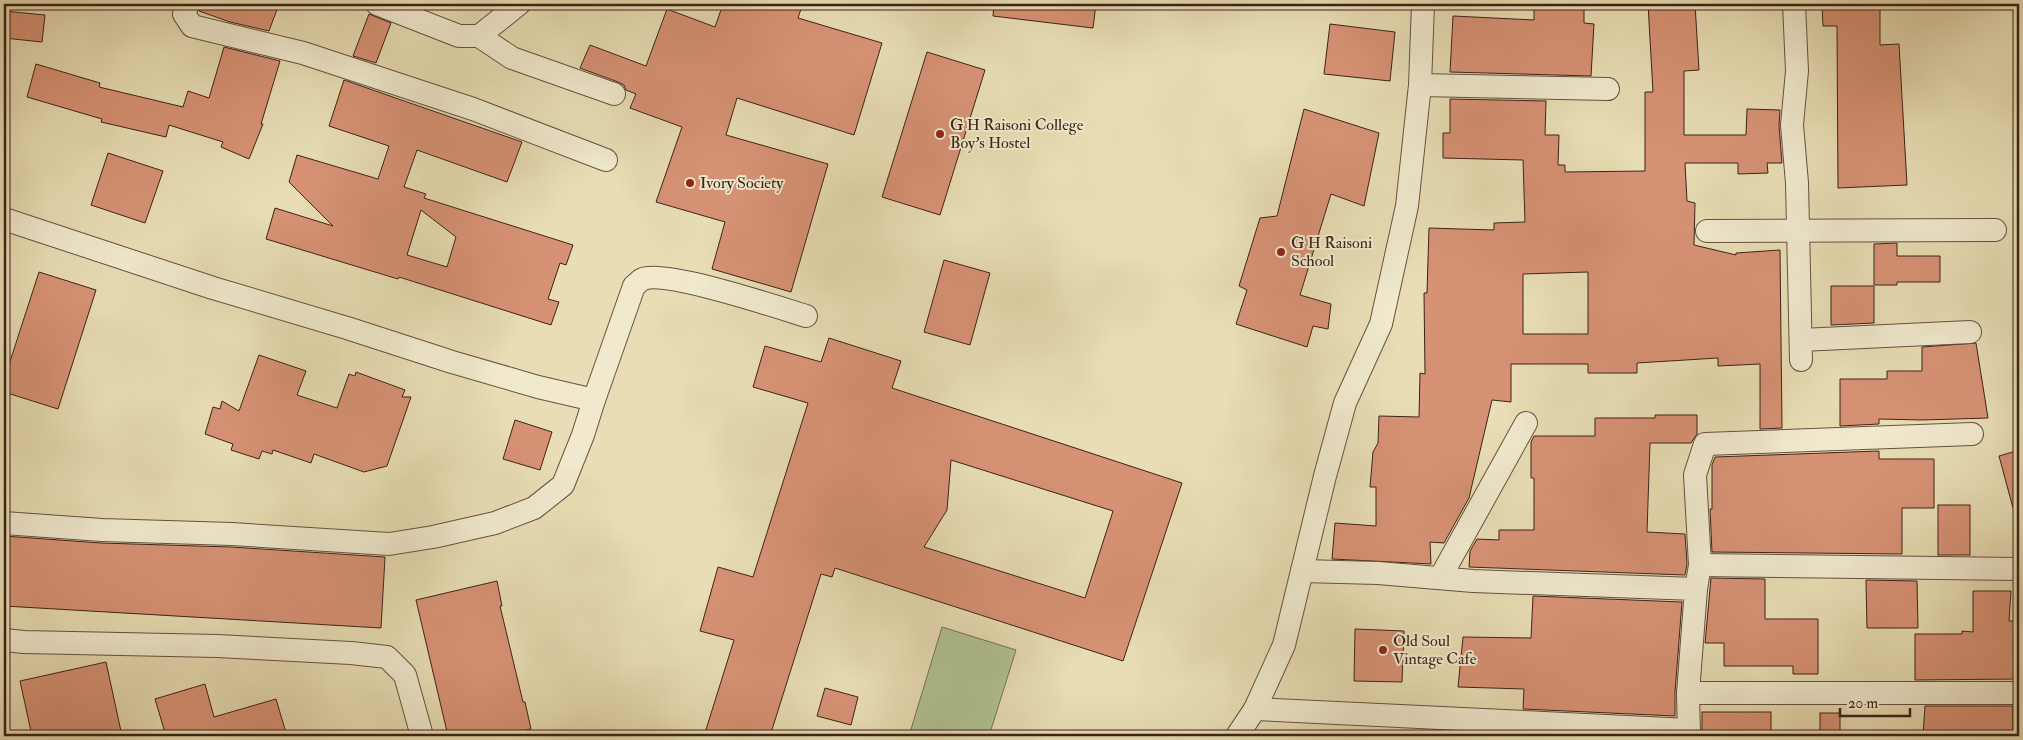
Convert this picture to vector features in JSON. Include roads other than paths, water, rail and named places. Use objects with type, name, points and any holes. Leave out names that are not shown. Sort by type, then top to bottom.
[{"type":"street","points":[[188,4],[184,14],[192,26],[303,53],[473,108],[606,160]]},
{"type":"street","points":[[377,4],[459,36],[479,36],[512,58],[614,94]]},
{"type":"street","points":[[479,36],[519,4]]},
{"type":"street","points":[[1237,736],[1255,709],[1284,644],[1345,403],[1381,324],[1407,206],[1420,85],[1424,4]]},
{"type":"street","points":[[1794,4],[1796,71],[1792,125],[1797,182],[1801,350],[1970,332]]},
{"type":"street","points":[[1420,85],[1608,89]]},
{"type":"street","points":[[4,219],[213,288],[452,362],[538,387],[594,400]]},
{"type":"street","points":[[1707,231],[1995,230]]},
{"type":"street","points":[[4,522],[102,530],[232,534],[389,544],[433,537],[496,523],[534,508],[563,485],[583,435],[634,286],[644,279],[656,277],[691,282],[806,316]]},
{"type":"street","points":[[1440,578],[1526,423]]},
{"type":"street","points":[[1255,709],[1689,733],[1688,694],[1696,589],[1700,565],[1695,475],[1705,444],[1972,434]]},
{"type":"street","points":[[1700,565],[2019,569]]},
{"type":"street","points":[[1302,571],[1696,589]]},
{"type":"street","points":[[4,640],[217,646],[350,653],[387,657],[405,675],[422,736]]},
{"type":"street","points":[[1688,694],[2019,693]]},
{"type":"place","name":"G H Raisoni College Boy's Hostel","points":[[940,134]]},
{"type":"place","name":"Ivory Society","points":[[690,183]]},
{"type":"place","name":"G H Raisoni School","points":[[1281,252]]},
{"type":"place","name":"Old Soul Vintage Cafe","points":[[1383,650]]}]
